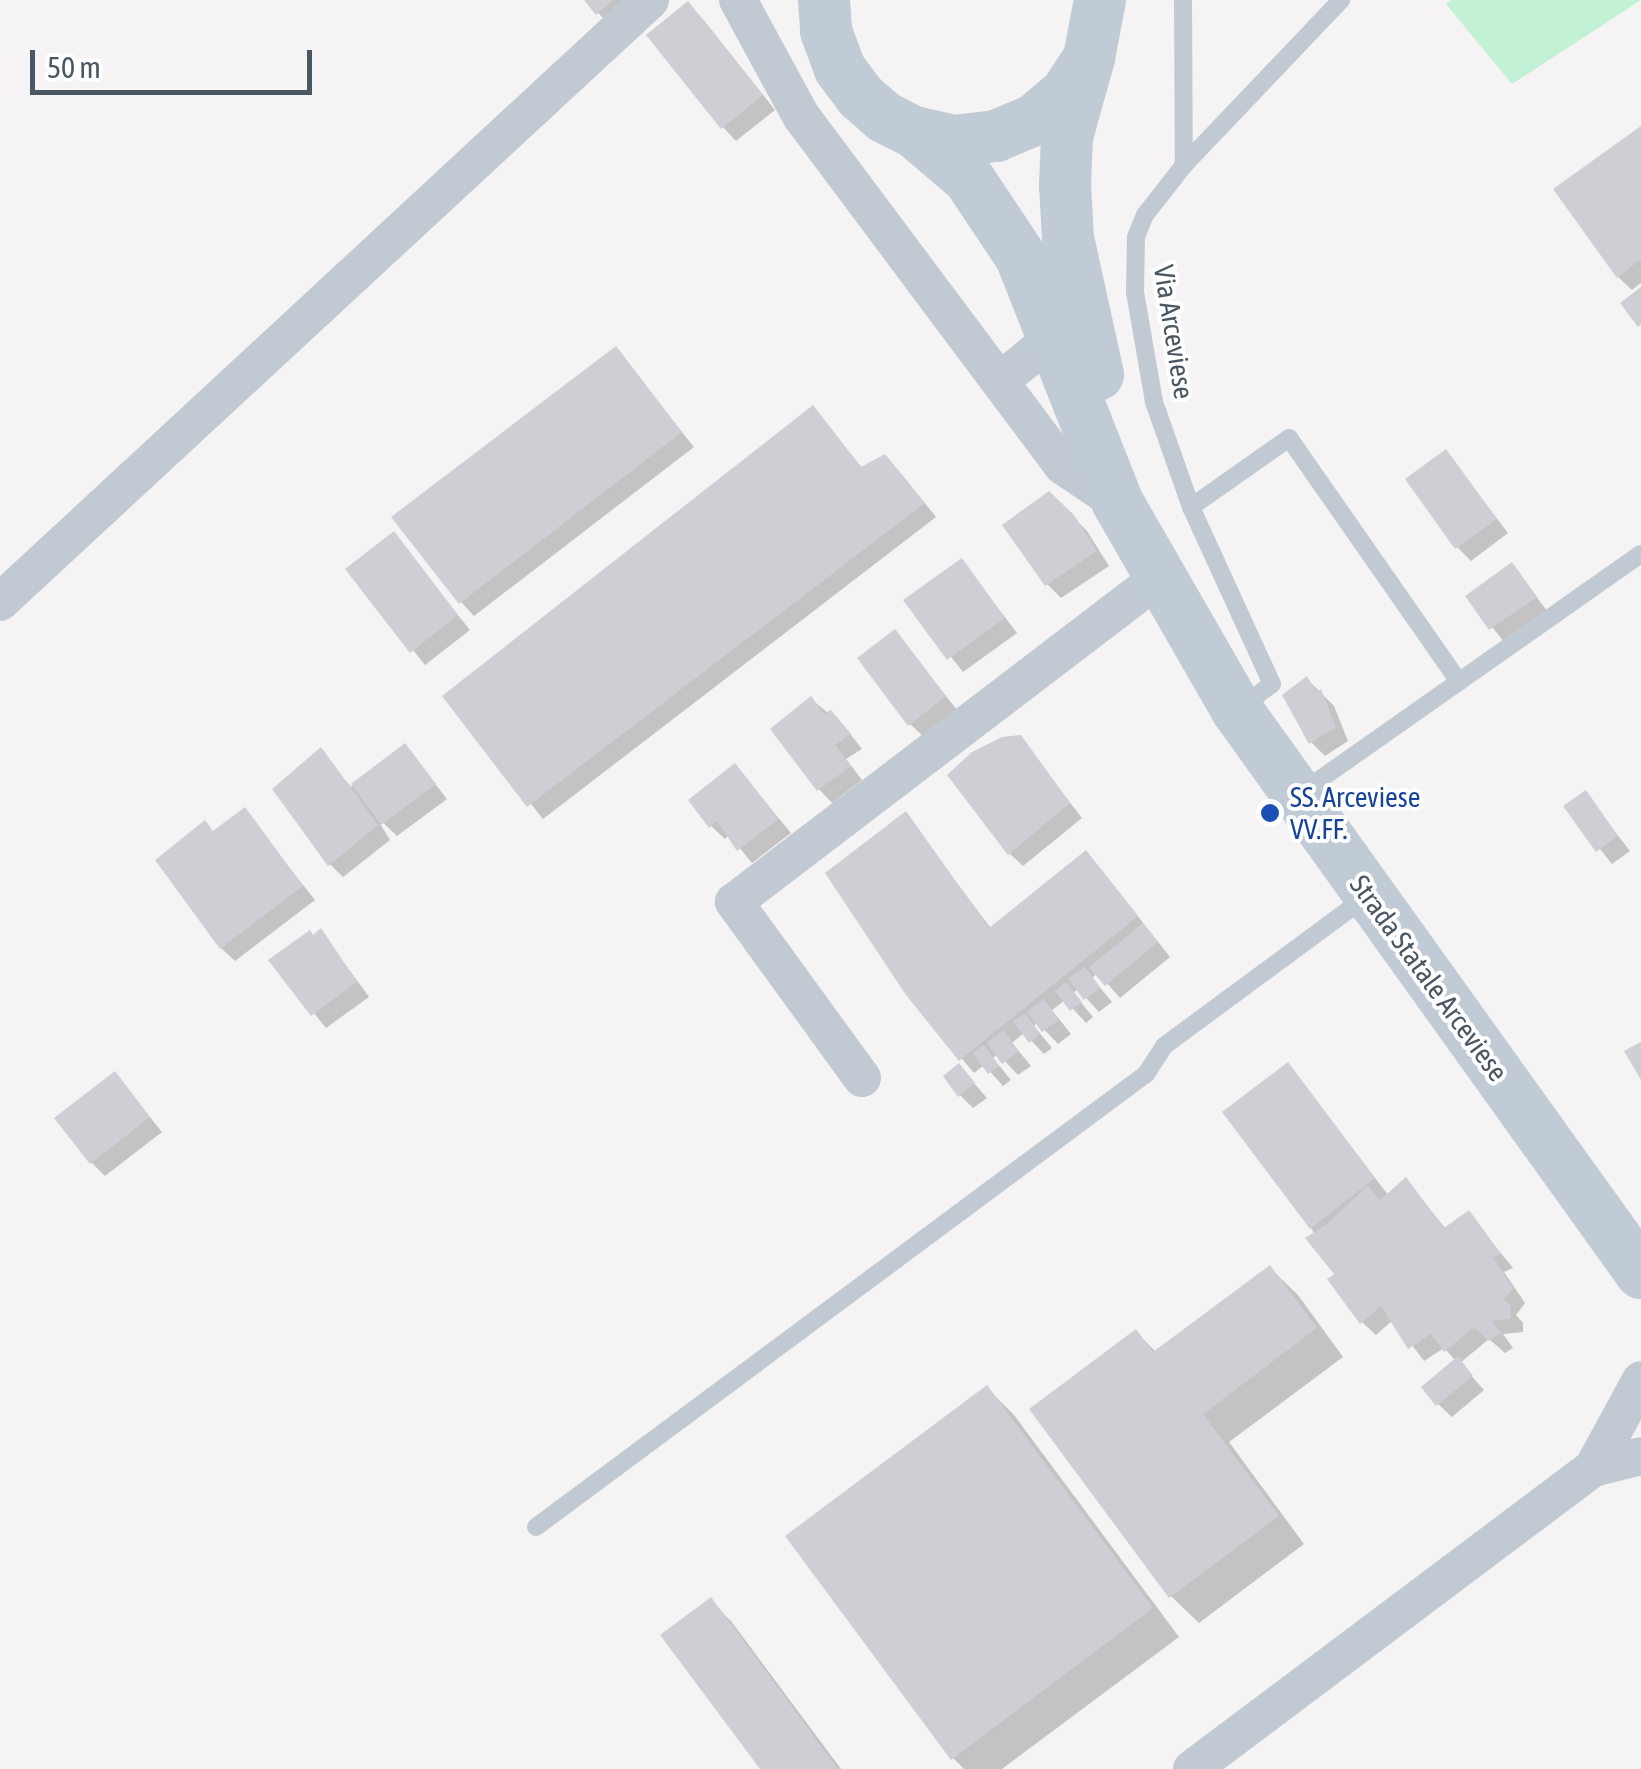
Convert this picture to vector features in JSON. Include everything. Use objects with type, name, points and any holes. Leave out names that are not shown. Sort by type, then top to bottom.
[{"type":"main road","points":[[795,0],[816,20],[840,69],[872,107],[914,132],[969,179],[998,216],[1068,325],[1106,408],[1160,577]]},
{"type":"main road","points":[[824,0],[826,31],[840,69]]},
{"type":"main road","points":[[1100,0],[1067,137],[1068,325],[1118,503],[1160,577]]},
{"type":"main road","points":[[914,132],[954,140],[1009,131],[1034,120],[1066,93],[1089,58]]},
{"type":"main road","name":"Strada Statale Arceviese","points":[[1160,577],[1237,710],[1641,1274]]},
{"type":"street","points":[[0,602],[650,0]]},
{"type":"street","points":[[738,0],[802,116],[1062,466],[1118,503]]},
{"type":"street","points":[[1000,381],[1068,325]]},
{"type":"street","points":[[862,1078],[734,902],[1160,577]]},
{"type":"street","points":[[1594,1468],[1641,1380]]},
{"type":"street","points":[[1192,1769],[1594,1468],[1641,1456]]},
{"type":"lane","points":[[1183,0],[1184,165]]},
{"type":"lane","name":"Via Arceviese","points":[[1237,710],[1272,684],[1191,507],[1154,402],[1142,346],[1134,260],[1136,236],[1146,215],[1184,165],[1341,0]]},
{"type":"lane","points":[[1191,507],[1289,438],[1460,682]]},
{"type":"lane","points":[[1298,795],[1641,554]]},
{"type":"lane","points":[[536,1527],[1146,1074],[1164,1046],[1369,894]]},
{"type":"green space","points":[[1451,0],[1641,0],[1512,84],[1446,4]]},
{"type":"building","points":[[584,0],[613,0],[596,15]]},
{"type":"building","points":[[688,1],[763,95],[721,129],[646,35]]},
{"type":"building","points":[[1641,126],[1641,259],[1617,278],[1553,189]]},
{"type":"building","points":[[1641,287],[1641,324],[1638,327],[1620,303]]},
{"type":"building","points":[[616,346],[682,432],[459,604],[391,517]]},
{"type":"building","points":[[813,405],[861,467],[885,454],[925,503],[527,807],[442,696]]},
{"type":"building","points":[[1446,449],[1497,519],[1455,549],[1405,479]]},
{"type":"building","points":[[1049,491],[1074,515],[1097,551],[1045,586],[1002,525]]},
{"type":"building","points":[[394,531],[458,615],[410,653],[345,569]]},
{"type":"building","points":[[962,558],[1005,618],[947,660],[903,600]]},
{"type":"building","points":[[1512,562],[1537,597],[1489,630],[1465,596]]},
{"type":"building","points":[[895,629],[946,696],[908,726],[857,658]]},
{"type":"building","points":[[1307,676],[1316,692],[1321,689],[1336,727],[1309,744],[1282,695]]},
{"type":"building","points":[[811,696],[824,714],[831,710],[851,734],[835,745],[851,766],[817,791],[770,729]]},
{"type":"building","points":[[1021,735],[1070,803],[1008,855],[947,775],[972,752],[1002,737]]},
{"type":"building","points":[[405,743],[436,784],[381,825],[351,784]]},
{"type":"building","points":[[321,747],[378,825],[328,866],[272,789]]},
{"type":"building","points":[[735,763],[779,819],[737,851],[717,821],[709,828],[688,800]]},
{"type":"building","points":[[1586,790],[1618,836],[1596,852],[1563,806]]},
{"type":"building","points":[[245,807],[303,886],[220,949],[155,860],[205,820],[213,831]]},
{"type":"building","points":[[906,811],[989,928],[1086,850],[1138,916],[959,1061],[906,995],[825,873]]},
{"type":"building","points":[[1143,923],[1158,942],[1105,986],[1089,967]]},
{"type":"building","points":[[321,928],[357,982],[311,1016],[268,960],[310,930],[313,935]]},
{"type":"building","points":[[1085,967],[1100,987],[1084,1000],[1068,979]]},
{"type":"building","points":[[1066,982],[1082,1002],[1070,1011],[1055,991]]},
{"type":"building","points":[[1044,999],[1059,1020],[1042,1032],[1027,1012]]},
{"type":"building","points":[[1025,1013],[1040,1034],[1029,1043],[1013,1021]]},
{"type":"building","points":[[1003,1030],[1019,1051],[1002,1064],[987,1043]]},
{"type":"building","points":[[1641,1042],[1641,1080],[1624,1051]]},
{"type":"building","points":[[984,1045],[999,1066],[988,1074],[972,1053]]},
{"type":"building","points":[[1288,1062],[1375,1178],[1310,1229],[1222,1112]]},
{"type":"building","points":[[959,1063],[975,1083],[958,1097],[943,1076]]},
{"type":"building","points":[[115,1071],[150,1117],[90,1164],[54,1118]]},
{"type":"building","points":[[1406,1177],[1444,1228],[1469,1210],[1501,1254],[1493,1258],[1513,1288],[1504,1299],[1511,1307],[1510,1319],[1492,1321],[1501,1333],[1489,1341],[1474,1327],[1444,1352],[1431,1334],[1408,1349],[1381,1306],[1360,1324],[1327,1279],[1334,1274],[1305,1238],[1327,1224],[1368,1185],[1380,1200]]},
{"type":"building","points":[[1270,1265],[1317,1328],[1203,1414],[1279,1516],[1169,1598],[1029,1409],[1136,1329],[1153,1352]]},
{"type":"building","points":[[1458,1356],[1473,1376],[1436,1406],[1421,1387]]},
{"type":"building","points":[[987,1385],[1153,1608],[951,1760],[785,1536]]},
{"type":"building","points":[[711,1597],[838,1769],[760,1769],[660,1635]]},
{"type":"place","name":"SS. Arceviese VV.FF.","points":[[1270,813]]}]
